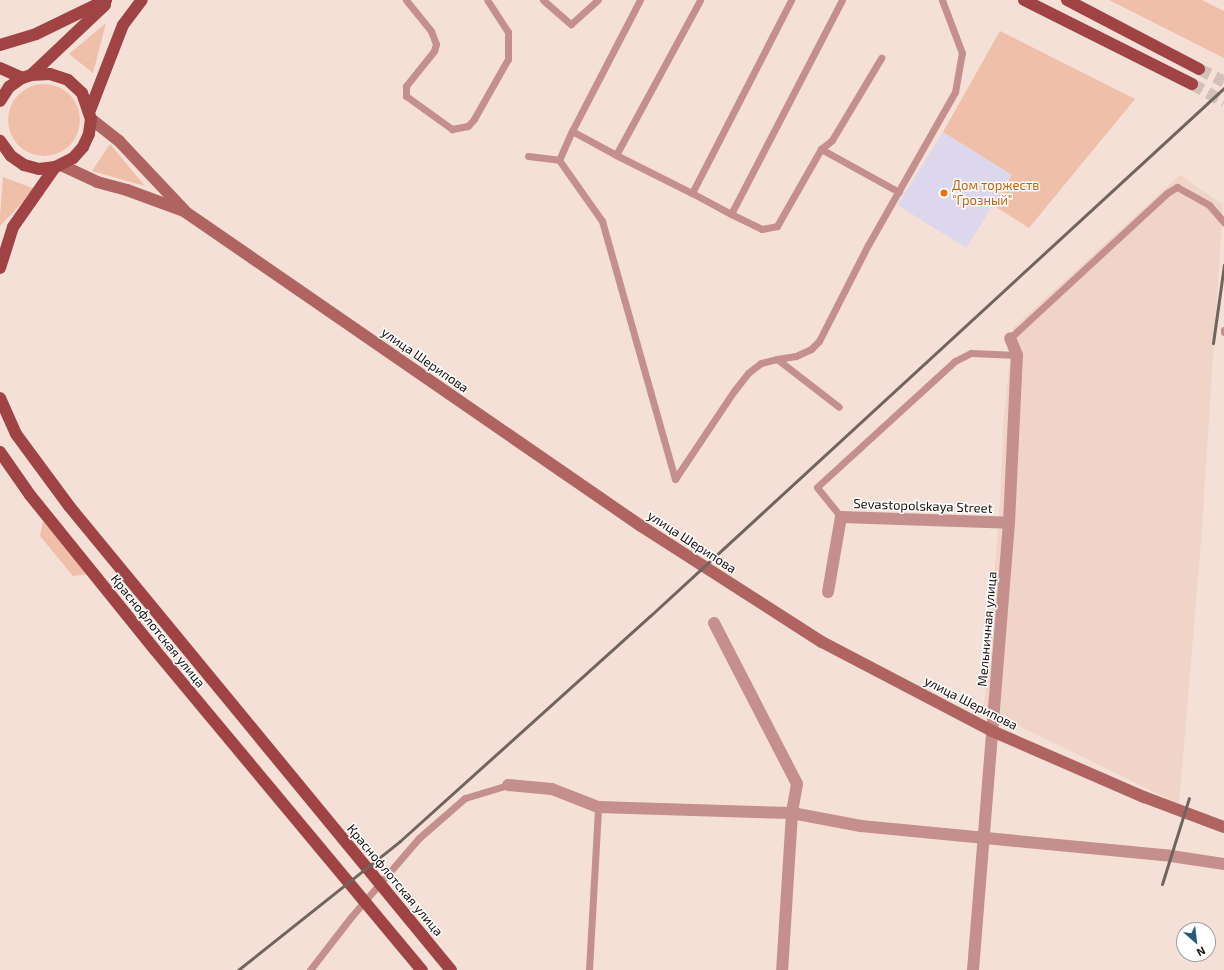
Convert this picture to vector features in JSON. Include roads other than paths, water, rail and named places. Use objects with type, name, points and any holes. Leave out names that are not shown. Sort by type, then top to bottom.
[{"type":"main road","points":[[0,45],[36,34],[106,0]]},
{"type":"main road","points":[[0,101],[9,87],[26,76],[110,0]]},
{"type":"main road","points":[[0,144],[11,156],[24,165],[39,169],[58,166],[73,158],[83,147],[89,134],[90,115],[123,25],[142,0]]},
{"type":"main road","points":[[1024,0],[1192,84]]},
{"type":"main road","points":[[1067,0],[1199,69]]},
{"type":"main road","points":[[0,68],[26,76],[50,74],[68,80],[82,93],[90,115],[119,141],[184,211]]},
{"type":"main road","points":[[58,166],[97,182],[127,190],[184,211]]},
{"type":"main road","points":[[0,268],[13,227],[58,166]]},
{"type":"main road","name":"улица Шерипова","points":[[184,211],[648,530],[822,642],[992,731],[1144,797],[1224,827]]},
{"type":"main road","name":"Краснофлотская улица","points":[[0,398],[16,434],[69,506],[401,907],[451,970]]},
{"type":"main road","name":"Краснофлотская улица","points":[[0,452],[35,501],[298,824],[422,970]]},
{"type":"street","name":"Мельничная улица","points":[[973,970],[982,839],[1009,523],[1017,355],[1010,338]]},
{"type":"street","name":"Sevastopolskaya Street","points":[[828,592],[841,517],[1009,523]]},
{"type":"street","points":[[714,624],[797,784],[792,813],[782,970]]},
{"type":"street","points":[[508,785],[552,789],[598,807],[792,813],[861,826],[1224,864]]},
{"type":"lane","points":[[406,0],[435,38],[436,44],[434,51],[406,86],[406,96],[452,129],[468,126],[474,119],[508,59],[508,32],[486,0]]},
{"type":"lane","points":[[543,0],[571,24],[598,0]]},
{"type":"lane","points":[[559,160],[572,131],[640,0]]},
{"type":"lane","points":[[616,155],[700,0]]},
{"type":"lane","points":[[692,193],[792,0]]},
{"type":"lane","points":[[731,214],[842,0]]},
{"type":"lane","points":[[528,156],[559,160],[602,221],[675,479],[748,373],[761,363],[796,356],[811,349],[819,341],[898,192],[955,92],[962,53],[942,0]]},
{"type":"lane","points":[[572,131],[762,229],[777,226],[821,149],[832,140],[881,58]]},
{"type":"lane","points":[[821,149],[898,192]]},
{"type":"lane","points":[[1010,338],[1167,193],[1177,187],[1209,205],[1224,222]]},
{"type":"lane","points":[[841,517],[817,487],[955,361],[971,353],[1017,355]]},
{"type":"lane","points":[[777,359],[839,406]]},
{"type":"lane","points":[[310,970],[351,917],[419,838],[465,798],[508,785]]},
{"type":"lane","points":[[588,970],[598,807]]},
{"type":"tunnel","points":[[1199,69],[1224,82]]},
{"type":"tunnel","points":[[1192,84],[1224,102]]},
{"type":"railway","points":[[238,970],[400,841],[650,616],[1224,88]]},
{"type":"railway","points":[[1213,343],[1224,265]]},
{"type":"railway","points":[[1162,884],[1189,798]]},
{"type":"place","name":"Дом торжеств \"Грозный\"","points":[[944,193]]}]
